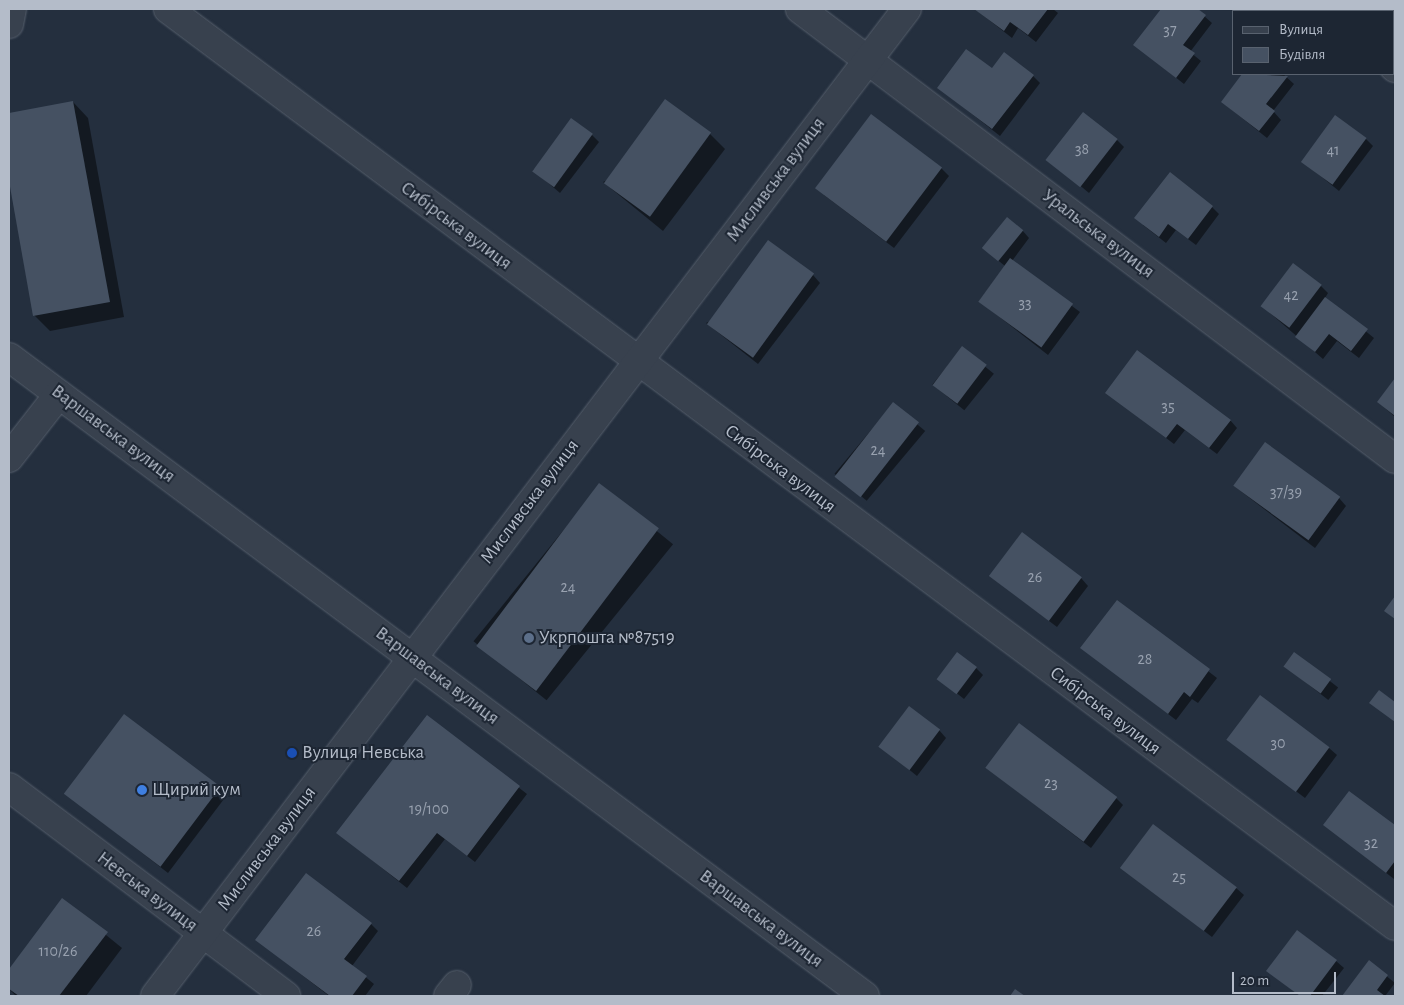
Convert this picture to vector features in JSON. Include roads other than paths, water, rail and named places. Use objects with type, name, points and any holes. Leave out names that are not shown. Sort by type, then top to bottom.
[{"type":"street","points":[[9,24],[12,9]]},
{"type":"street","name":"Сибірська вулиця","points":[[168,9],[637,362],[1395,926]]},
{"type":"street","name":"Уральська вулиця","points":[[800,9],[1395,459]]},
{"type":"street","name":"Мисливська вулиця","points":[[155,996],[906,9]]},
{"type":"street","name":"Варшавська вулиця","points":[[9,357],[865,996]]},
{"type":"street","points":[[9,458],[59,394]]},
{"type":"street","name":"Невська вулиця","points":[[9,787],[286,996]]},
{"type":"place","name":"Укрпошта №87519","points":[[529,638]]},
{"type":"place","name":"Вулиця Невська","points":[[292,753]]},
{"type":"place","name":"Щирий кум","points":[[142,790]]}]
